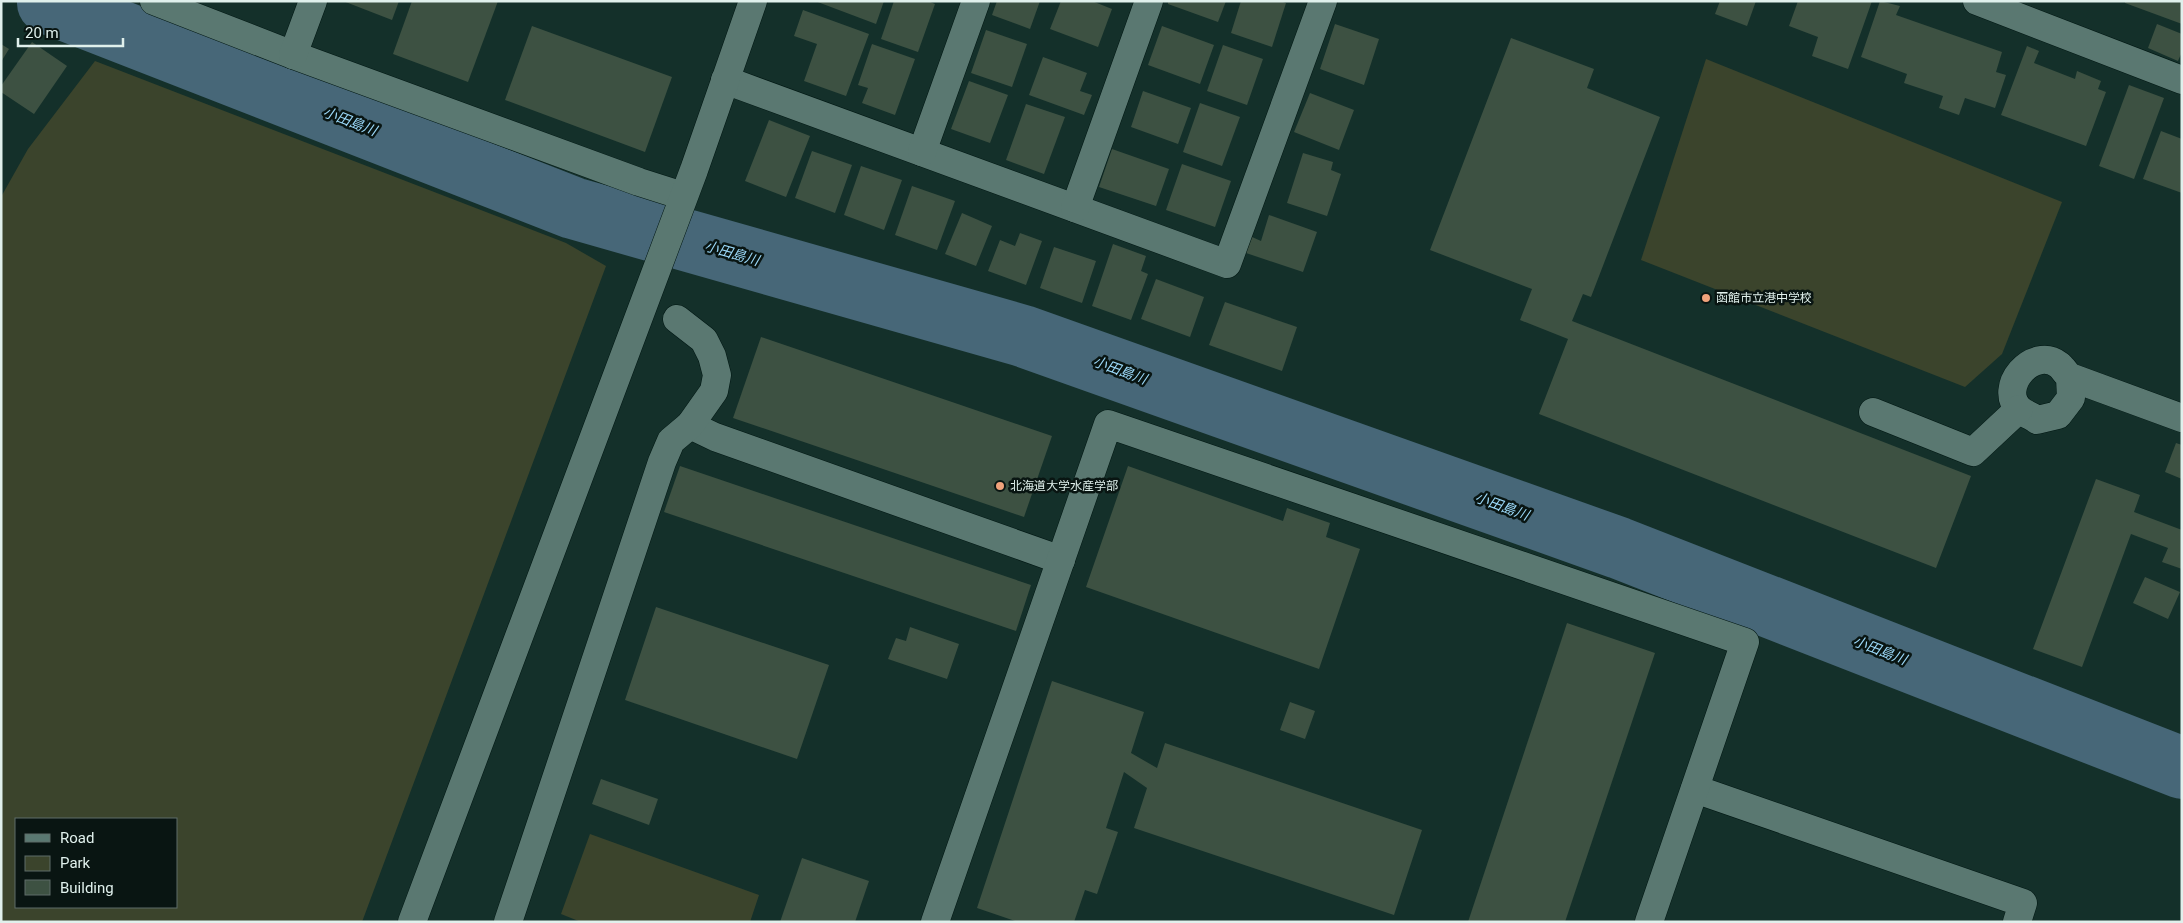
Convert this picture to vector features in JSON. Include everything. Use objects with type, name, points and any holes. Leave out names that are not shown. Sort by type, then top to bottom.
[{"type":"street","points":[[154,1],[293,55],[639,182],[683,196]]},
{"type":"street","points":[[293,55],[313,1]]},
{"type":"street","points":[[412,922],[683,196],[753,1]]},
{"type":"street","points":[[922,152],[976,1]]},
{"type":"street","points":[[1075,208],[1149,1]]},
{"type":"street","points":[[725,80],[1227,264],[1323,1]]},
{"type":"street","points":[[1978,1],[2182,80]]},
{"type":"street","points":[[508,922],[662,462],[672,441],[690,425],[714,391],[717,375],[712,356],[704,340],[677,319]]},
{"type":"street","points":[[2070,377],[2071,398],[2058,416],[2037,420],[2019,409],[2013,393],[2016,377],[2027,365],[2042,360],[2058,364],[2070,377],[2182,418]]},
{"type":"street","points":[[1873,412],[1973,452],[2019,409]]},
{"type":"street","points":[[935,922],[1108,424],[1744,642],[1649,922]]},
{"type":"street","points":[[690,425],[715,438],[1061,560]]},
{"type":"street","points":[[1695,789],[2023,903],[2017,922]]},
{"type":"green space","points":[[1706,59],[2062,202],[2002,354],[1965,387],[1641,260]]},
{"type":"green space","points":[[95,61],[566,243],[606,266],[362,922],[1,922],[1,197],[28,149]]},
{"type":"green space","points":[[590,834],[759,895],[750,922],[581,922],[561,914]]},
{"type":"building","points":[[343,1],[399,1],[392,20]]},
{"type":"building","points":[[412,1],[498,1],[468,82],[393,54]]},
{"type":"building","points":[[815,1],[884,1],[876,24]]},
{"type":"building","points":[[894,1],[928,1],[935,4],[918,52],[881,39]]},
{"type":"building","points":[[997,1],[1040,1],[1030,29],[992,15]]},
{"type":"building","points":[[1061,1],[1092,1],[1112,9],[1098,47],[1050,29]]},
{"type":"building","points":[[1168,1],[1226,1],[1218,22],[1168,4]]},
{"type":"building","points":[[1241,1],[1280,1],[1286,3],[1272,47],[1231,33]]},
{"type":"building","points":[[1720,1],[1756,1],[1747,26],[1715,14]]},
{"type":"building","points":[[1798,1],[1872,1],[1848,69],[1812,56],[1818,37],[1789,26]]},
{"type":"building","points":[[1880,1],[1900,6],[1896,15],[2002,52],[1996,72],[2006,75],[1995,108],[1965,98],[1959,115],[1939,108],[1943,96],[1904,83],[1907,74],[1861,57]]},
{"type":"building","points":[[2125,1],[2182,1],[2182,24],[2125,3]]},
{"type":"building","points":[[803,10],[869,34],[846,96],[804,81],[817,44],[794,36]]},
{"type":"building","points":[[1335,24],[1379,39],[1364,85],[1320,69]]},
{"type":"building","points":[[2157,24],[2182,34],[2182,52],[2178,61],[2148,48]]},
{"type":"building","points":[[532,26],[672,77],[645,152],[505,100]]},
{"type":"building","points":[[1162,26],[1214,45],[1200,84],[1148,65]]},
{"type":"building","points":[[986,30],[1027,44],[1012,87],[971,73]]},
{"type":"building","points":[[1511,38],[1594,69],[1587,88],[1660,117],[1591,297],[1583,294],[1572,321],[1971,476],[1936,568],[1539,414],[1568,339],[1520,320],[1532,289],[1430,250]]},
{"type":"building","points":[[32,42],[67,66],[34,114],[1,92],[1,86]]},
{"type":"building","points":[[1,44],[9,49],[1,62]]},
{"type":"building","points":[[872,44],[915,59],[895,115],[862,103],[868,88],[858,85]]},
{"type":"building","points":[[1223,45],[1263,59],[1247,105],[1207,91]]},
{"type":"building","points":[[2027,46],[2039,51],[2034,63],[2075,79],[2077,71],[2101,81],[2098,89],[2106,92],[2086,146],[2001,115]]},
{"type":"building","points":[[1043,57],[1087,73],[1080,91],[1092,95],[1084,115],[1029,95]]},
{"type":"building","points":[[969,81],[1008,95],[990,143],[951,129]]},
{"type":"building","points":[[2129,85],[2164,98],[2134,179],[2099,166]]},
{"type":"building","points":[[1143,91],[1191,108],[1178,144],[1131,127]]},
{"type":"building","points":[[1310,93],[1354,110],[1339,150],[1294,132]]},
{"type":"building","points":[[1200,103],[1240,117],[1222,166],[1183,152]]},
{"type":"building","points":[[1026,104],[1065,117],[1044,174],[1006,160]]},
{"type":"building","points":[[769,120],[810,136],[786,197],[745,181]]},
{"type":"building","points":[[2161,131],[2182,139],[2182,193],[2143,179]]},
{"type":"building","points":[[1112,149],[1169,169],[1156,206],[1099,187]]},
{"type":"building","points":[[812,151],[852,165],[835,213],[795,198]]},
{"type":"building","points":[[1303,153],[1333,162],[1331,170],[1341,174],[1327,216],[1287,203]]},
{"type":"building","points":[[1182,164],[1231,181],[1215,227],[1166,210]]},
{"type":"building","points":[[861,166],[902,180],[884,230],[844,215]]},
{"type":"building","points":[[912,186],[955,201],[937,250],[895,235]]},
{"type":"building","points":[[962,213],[992,226],[976,266],[945,254]]},
{"type":"building","points":[[1269,215],[1317,232],[1303,272],[1246,253],[1252,237],[1261,241]]},
{"type":"building","points":[[1020,233],[1042,241],[1026,285],[988,271],[1000,240],[1015,246]]},
{"type":"building","points":[[1113,244],[1146,256],[1141,271],[1148,274],[1131,320],[1092,306]]},
{"type":"building","points":[[1054,247],[1096,261],[1082,303],[1040,288]]},
{"type":"building","points":[[1156,279],[1204,297],[1190,337],[1141,319]]},
{"type":"building","points":[[1225,302],[1297,327],[1282,371],[1209,345]]},
{"type":"building","points":[[761,337],[1052,436],[1024,517],[733,418]]},
{"type":"building","points":[[2176,443],[2182,445],[2182,479],[2165,472]]},
{"type":"building","points":[[680,466],[1031,585],[1016,631],[664,512]]},
{"type":"building","points":[[1128,466],[1283,521],[1287,508],[1330,523],[1326,537],[1360,549],[1319,669],[1086,587]]},
{"type":"building","points":[[2096,479],[2140,495],[2134,512],[2182,530],[2182,569],[2162,562],[2168,548],[2131,534],[2082,667],[2033,649]]},
{"type":"building","points":[[2145,577],[2180,592],[2168,619],[2133,603]]},
{"type":"building","points":[[656,607],[829,665],[797,759],[625,700]]},
{"type":"building","points":[[1567,623],[1655,653],[1565,922],[1468,922]]},
{"type":"building","points":[[910,627],[959,644],[947,679],[888,659],[896,638],[906,641]]},
{"type":"building","points":[[1052,681],[1144,712],[1131,753],[1157,768],[1165,743],[1422,830],[1394,915],[1134,828],[1147,788],[1124,772],[1106,828],[1118,832],[1097,894],[1085,890],[1074,922],[1018,922],[977,908]]},
{"type":"building","points":[[1290,702],[1315,711],[1305,739],[1280,730]]},
{"type":"building","points":[[601,779],[658,799],[649,825],[592,804]]},
{"type":"building","points":[[802,858],[869,881],[855,922],[780,922]]},
{"type":"waterway","name":"小田島川","points":[[48,3],[573,208],[1023,336],[1619,548],[2182,768]]},
{"type":"place","name":"函館市立港中学校","points":[[1706,298]]},
{"type":"place","name":"北海道大学水産学部","points":[[1000,486]]}]
